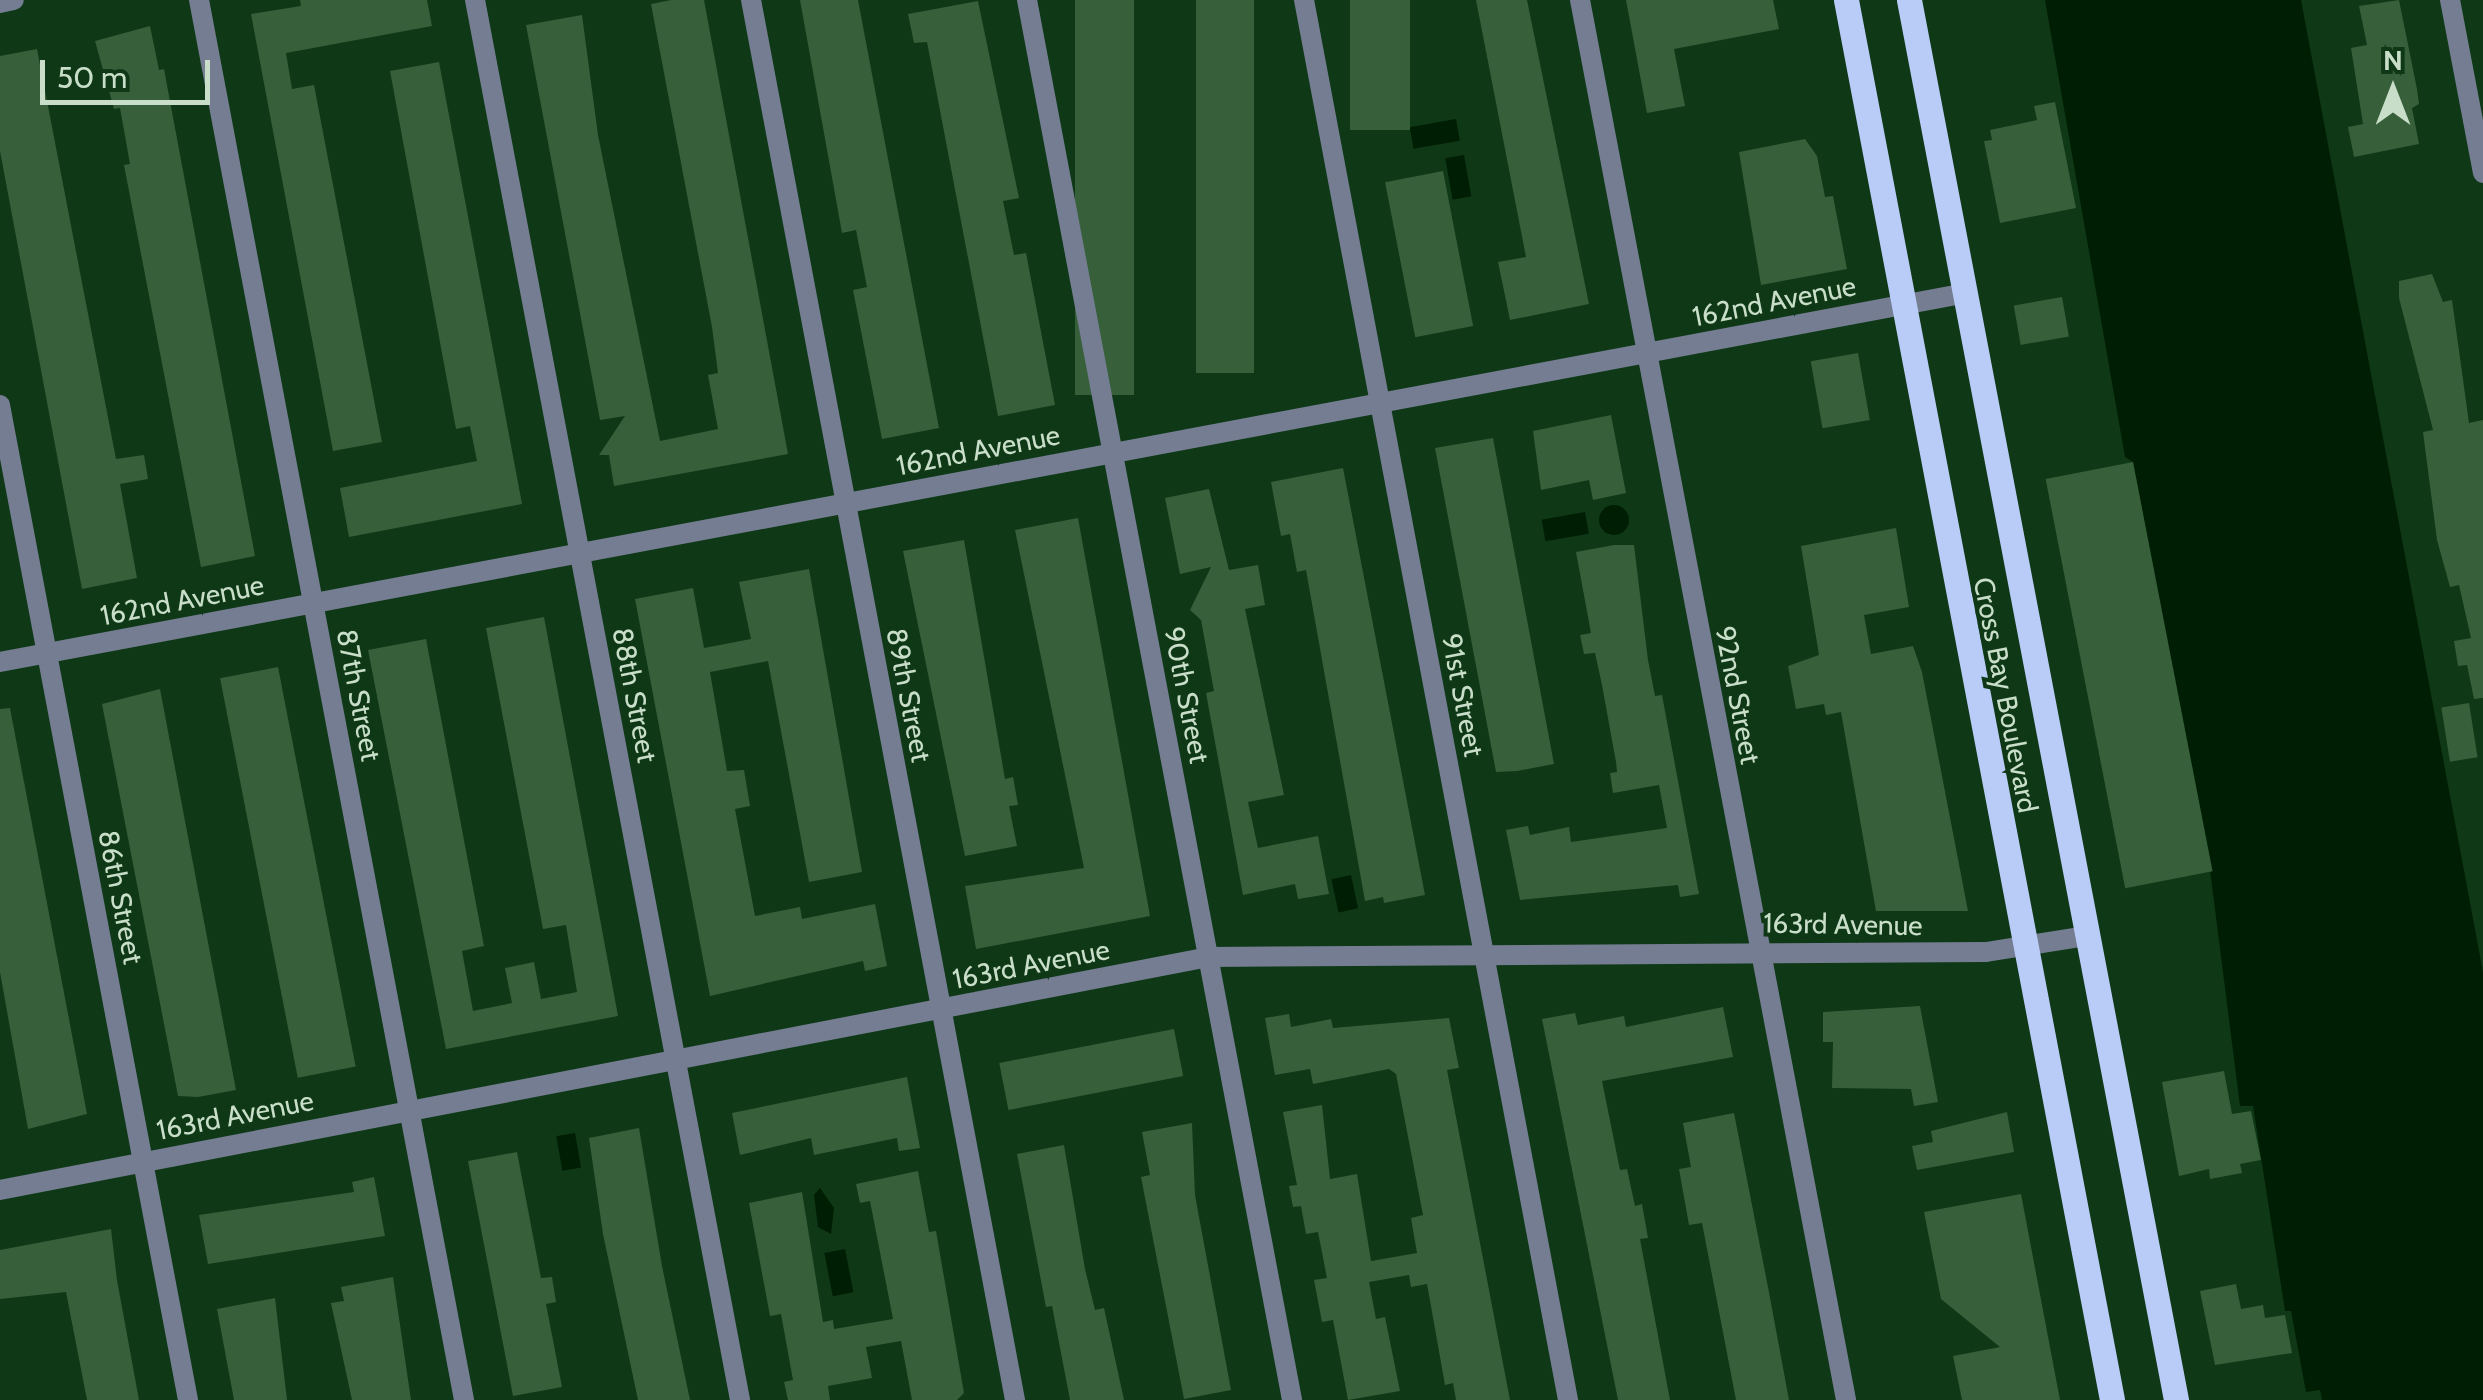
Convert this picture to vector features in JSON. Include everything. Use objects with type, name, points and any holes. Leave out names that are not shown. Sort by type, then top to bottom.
[{"type":"main road","name":"Cross Bay Boulevard","points":[[1846,0],[2023,948],[2112,1400]]},
{"type":"main road","name":"Cross Bay Boulevard","points":[[1909,0],[2176,1400]]},
{"type":"street","points":[[0,3],[14,0]]},
{"type":"street","name":"87th Street","points":[[199,0],[464,1400]]},
{"type":"street","name":"88th Street","points":[[475,0],[740,1400]]},
{"type":"street","name":"89th Street","points":[[750,0],[1016,1400]]},
{"type":"street","name":"90th Street","points":[[1028,0],[1292,1400]]},
{"type":"street","name":"91st Street","points":[[1304,0],[1568,1400]]},
{"type":"street","name":"92nd Street","points":[[1580,0],[1846,1400]]},
{"type":"street","points":[[2450,0],[2483,174]]},
{"type":"street","name":"162nd Avenue","points":[[0,662],[1966,293]]},
{"type":"street","name":"86th Street","points":[[0,405],[188,1400]]},
{"type":"street","name":"163rd Avenue","points":[[0,1190],[1209,957],[2023,948],[2086,936]]},
{"type":"shaded area","points":[[2045,0],[2301,0],[2483,972],[2483,1400],[2322,1400],[2320,1390],[2306,1392],[2291,1311],[2285,1311],[2253,1106],[2240,1106],[2210,870],[2133,462],[2125,457]]},
{"type":"shaded area","points":[[1456,119],[1460,141],[1414,149],[1410,127]]},
{"type":"shaded area","points":[[1464,155],[1471,196],[1453,200],[1445,158]]},
{"type":"shaded area","points":[[1614,505],[1624,510],[1629,520],[1624,530],[1614,535],[1604,530],[1599,520],[1604,510]]},
{"type":"shaded area","points":[[1585,512],[1589,534],[1545,541],[1542,520]]},
{"type":"shaded area","points":[[1351,875],[1358,908],[1339,912],[1331,879]]},
{"type":"shaded area","points":[[575,1133],[581,1167],[562,1171],[556,1136]]},
{"type":"shaded area","points":[[820,1188],[834,1208],[831,1234],[818,1227],[814,1195]]},
{"type":"shaded area","points":[[845,1249],[853,1292],[833,1296],[824,1253]]},
{"type":"building","points":[[300,0],[427,0],[432,26],[286,53],[292,89],[314,85],[382,442],[333,451],[251,14],[301,6]]},
{"type":"building","points":[[704,0],[788,454],[614,486],[609,455],[599,455],[625,416],[600,420],[526,25],[582,15],[598,135],[660,441],[718,429],[708,375],[718,373],[712,327],[651,4]]},
{"type":"building","points":[[800,0],[858,0],[939,428],[882,439],[853,290],[867,287],[856,230],[842,233]]},
{"type":"building","points":[[1075,0],[1134,0],[1134,395],[1075,395]]},
{"type":"building","points":[[1196,0],[1254,0],[1254,373],[1196,373]]},
{"type":"building","points":[[1350,0],[1410,0],[1410,130],[1350,130]]},
{"type":"building","points":[[1476,0],[1527,0],[1589,304],[1510,320],[1498,262],[1526,257]]},
{"type":"building","points":[[1626,0],[1773,0],[1779,29],[1674,49],[1685,106],[1647,113]]},
{"type":"building","points":[[2399,0],[2417,89],[2419,104],[2412,108],[2419,144],[2354,157],[2348,127],[2363,124],[2351,48],[2367,45],[2359,6]]},
{"type":"building","points":[[978,1],[1019,198],[1003,201],[1014,255],[1026,253],[1055,405],[998,416],[927,42],[914,43],[908,14]]},
{"type":"building","points":[[150,26],[159,70],[164,69],[255,556],[201,567],[124,165],[130,164],[120,108],[114,109],[95,41]]},
{"type":"building","points":[[37,49],[116,459],[144,455],[148,479],[120,484],[137,578],[82,589],[0,151],[0,56]]},
{"type":"building","points":[[439,62],[522,504],[349,537],[340,488],[477,461],[470,426],[456,429],[390,71]]},
{"type":"building","points":[[2055,102],[2076,208],[2000,223],[1984,141],[1992,140],[1990,130],[2037,120],[2034,106]]},
{"type":"building","points":[[1805,139],[1817,156],[1825,197],[1833,196],[1847,269],[1761,285],[1739,152]]},
{"type":"building","points":[[1443,171],[1473,326],[1415,337],[1385,182]]},
{"type":"building","points":[[2432,274],[2443,302],[2452,300],[2469,423],[2483,420],[2483,698],[2474,699],[2467,665],[2458,666],[2454,641],[2471,638],[2459,585],[2450,587],[2437,540],[2423,432],[2433,430],[2399,298],[2399,281]]},
{"type":"building","points":[[2062,297],[2069,336],[2021,345],[2014,306]]},
{"type":"building","points":[[1858,353],[1870,420],[1823,428],[1811,361]]},
{"type":"building","points":[[1611,415],[1626,493],[1593,500],[1589,480],[1541,490],[1533,431]]},
{"type":"building","points":[[1493,438],[1554,764],[1496,772],[1435,448]]},
{"type":"building","points":[[2133,462],[2213,871],[2125,888],[2046,479]]},
{"type":"building","points":[[1343,468],[1425,895],[1384,903],[1383,897],[1365,901],[1306,570],[1297,572],[1290,534],[1281,536],[1271,482]]},
{"type":"building","points":[[1209,489],[1229,570],[1258,565],[1265,605],[1245,609],[1284,795],[1248,802],[1258,848],[1318,836],[1329,894],[1298,899],[1295,884],[1243,895],[1206,693],[1214,691],[1201,620],[1190,610],[1211,567],[1180,574],[1165,498]]},
{"type":"building","points":[[1078,518],[1150,916],[976,949],[965,886],[1084,868],[1015,530]]},
{"type":"building","points":[[1896,528],[1909,607],[1864,615],[1871,654],[1913,646],[1922,672],[1968,911],[1876,911],[1841,712],[1826,715],[1824,704],[1796,709],[1788,666],[1819,655],[1801,546]]},
{"type":"building","points":[[964,540],[1005,779],[1013,777],[1018,805],[1009,806],[1017,846],[965,856],[903,551]]},
{"type":"building","points":[[1634,545],[1648,660],[1655,696],[1662,695],[1699,894],[1680,897],[1678,885],[1520,900],[1506,830],[1528,826],[1530,835],[1569,827],[1571,842],[1667,828],[1659,785],[1613,793],[1610,773],[1617,772],[1616,762],[1602,685],[1595,653],[1584,654],[1580,635],[1591,633],[1576,552]]},
{"type":"building","points":[[809,569],[862,872],[809,882],[768,661],[710,672],[727,771],[744,770],[750,806],[735,809],[755,916],[800,907],[802,919],[875,904],[887,966],[865,971],[863,961],[710,996],[635,599],[693,588],[704,648],[751,639],[739,582]]},
{"type":"building","points":[[544,617],[618,1016],[446,1049],[368,650],[426,639],[484,946],[462,951],[473,1011],[512,1003],[505,968],[534,962],[541,999],[577,992],[566,925],[543,929],[486,628]]},
{"type":"building","points":[[278,667],[356,1067],[298,1078],[220,678]]},
{"type":"building","points":[[160,689],[236,1090],[198,1097],[178,1096],[102,704]]},
{"type":"building","points":[[2469,703],[2478,757],[2450,762],[2441,707]]},
{"type":"building","points":[[10,708],[87,1114],[28,1129],[0,972],[0,709]]},
{"type":"building","points":[[1920,1006],[1938,1102],[1914,1106],[1911,1089],[1832,1088],[1833,1042],[1823,1042],[1823,1012]]},
{"type":"building","points":[[1723,1007],[1733,1057],[1602,1081],[1620,1170],[1627,1169],[1635,1206],[1642,1204],[1648,1238],[1640,1239],[1670,1400],[1618,1400],[1542,1019],[1575,1013],[1578,1025],[1624,1016],[1626,1027]]},
{"type":"building","points":[[1289,1014],[1291,1027],[1331,1019],[1333,1028],[1449,1018],[1459,1068],[1447,1070],[1510,1400],[1456,1400],[1453,1383],[1445,1385],[1427,1284],[1411,1287],[1409,1275],[1369,1282],[1376,1319],[1385,1317],[1400,1391],[1348,1400],[1333,1320],[1322,1322],[1314,1280],[1327,1278],[1318,1232],[1306,1234],[1301,1206],[1293,1207],[1289,1186],[1297,1185],[1283,1112],[1322,1105],[1330,1179],[1357,1174],[1371,1261],[1417,1253],[1411,1218],[1423,1215],[1396,1074],[1389,1069],[1313,1084],[1310,1069],[1275,1075],[1265,1018]]},
{"type":"building","points":[[1174,1029],[1183,1076],[1008,1110],[999,1063]]},
{"type":"building","points":[[2224,1071],[2232,1114],[2251,1111],[2261,1160],[2240,1164],[2242,1173],[2210,1179],[2209,1169],[2179,1176],[2162,1082]]},
{"type":"building","points":[[907,1077],[920,1148],[899,1151],[897,1138],[814,1155],[811,1138],[740,1155],[732,1113]]},
{"type":"building","points":[[2007,1112],[2014,1152],[1917,1170],[1912,1146],[1933,1142],[1931,1131]]},
{"type":"building","points":[[1734,1113],[1789,1400],[1736,1400],[1702,1223],[1689,1225],[1679,1169],[1691,1167],[1683,1123]]},
{"type":"building","points":[[1192,1123],[1195,1195],[1231,1390],[1184,1399],[1141,1177],[1150,1175],[1142,1132]]},
{"type":"building","points":[[639,1128],[690,1400],[638,1400],[603,1234],[589,1138]]},
{"type":"building","points":[[1064,1145],[1085,1269],[1095,1310],[1104,1308],[1124,1400],[1070,1400],[1052,1306],[1046,1307],[1017,1154]]},
{"type":"building","points":[[517,1152],[541,1278],[552,1277],[556,1302],[546,1304],[562,1387],[513,1396],[468,1161]]},
{"type":"building","points":[[918,1171],[929,1232],[936,1231],[964,1393],[957,1400],[912,1400],[901,1341],[866,1347],[872,1378],[828,1386],[830,1400],[788,1400],[784,1382],[793,1380],[781,1314],[770,1316],[749,1203],[802,1192],[823,1322],[833,1320],[834,1329],[893,1319],[870,1201],[860,1203],[856,1184]]},
{"type":"building","points":[[374,1177],[385,1236],[208,1264],[199,1215],[354,1192],[352,1182]]},
{"type":"building","points":[[2021,1194],[2060,1400],[1962,1400],[1953,1356],[2000,1347],[1941,1299],[1924,1212]]},
{"type":"building","points":[[111,1229],[139,1400],[87,1400],[66,1292],[0,1299],[0,1250]]},
{"type":"building","points":[[393,1277],[411,1400],[352,1400],[331,1303],[344,1301],[341,1287]]},
{"type":"building","points":[[2236,1284],[2241,1309],[2263,1305],[2265,1318],[2285,1315],[2292,1353],[2215,1365],[2200,1291]]},
{"type":"building","points":[[275,1298],[287,1400],[234,1400],[217,1309]]}]
